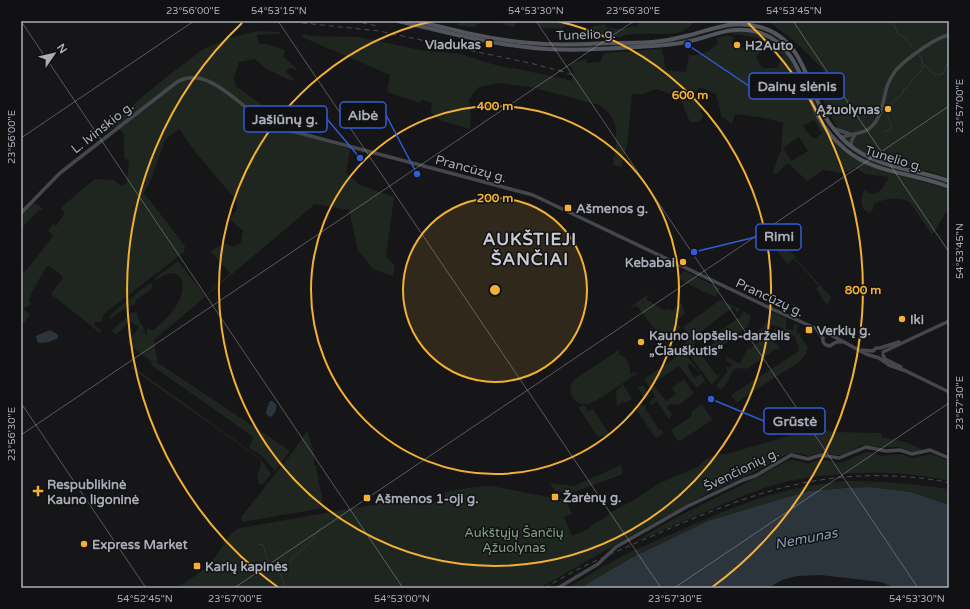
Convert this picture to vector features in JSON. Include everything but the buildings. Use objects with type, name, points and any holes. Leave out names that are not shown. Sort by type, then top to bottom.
[{"type":"main road","name":"Tunelio g.","points":[[398,21],[481,40],[516,46],[550,49],[655,46],[682,43],[730,30],[753,31],[770,37],[786,50],[796,63],[821,121],[836,141],[852,154],[873,166],[927,179],[949,187]]},
{"type":"main road","name":"Tunelio g.","points":[[417,21],[511,41],[548,45],[664,40],[687,36],[724,25],[753,25],[767,29],[792,48],[799,58],[824,114],[841,138],[852,148],[877,161],[949,181]]},
{"type":"main road","points":[[708,30],[709,35]]},
{"type":"main road","points":[[836,141],[841,138]]},
{"type":"street","points":[[841,138],[870,129],[876,122],[888,84],[896,70],[938,38],[949,35]]},
{"type":"street","name":"L. Ivinskio g.","points":[[21,213],[63,170],[177,82],[186,78],[206,79]]},
{"type":"street","name":"Prancūzų g.","points":[[206,79],[218,86],[258,116],[273,124],[313,137],[526,193],[874,357]]},
{"type":"street","points":[[834,129],[853,134]]},
{"type":"street","points":[[852,148],[850,142],[853,134]]},
{"type":"street","points":[[906,371],[889,365],[879,358],[874,357],[872,354],[873,351],[876,348],[910,338],[949,321]]},
{"type":"street","name":"Prancūzų g.","points":[[816,329],[823,338]]},
{"type":"street","points":[[826,335],[831,336],[834,340],[833,343],[830,346],[826,346],[823,342],[823,338],[826,335]]},
{"type":"street","points":[[879,358],[883,353],[910,338]]},
{"type":"street","name":"Prancūzų g.","points":[[833,343],[844,342]]},
{"type":"street","name":"Prancūzų g.","points":[[857,348],[873,351]]},
{"type":"street","points":[[880,348],[885,359],[949,392]]},
{"type":"street","name":"Švenčionių g.","points":[[558,588],[598,564],[616,548],[688,506],[743,480],[755,476],[791,455],[808,459],[821,455],[839,458],[866,447],[886,451],[900,450],[912,454],[930,450],[949,458]]},
{"type":"green space","points":[[405,21],[497,40],[550,47],[650,44],[700,36],[680,41],[649,45],[546,48],[487,40]]},
{"type":"green space","points":[[459,21],[484,21],[474,27],[457,26]]},
{"type":"green space","points":[[503,21],[517,21],[514,27],[504,25]]},
{"type":"green space","points":[[536,21],[575,21],[560,29],[542,28]]},
{"type":"green space","points":[[639,21],[694,21],[685,30],[679,32],[563,40],[594,26],[605,24],[607,28],[623,29],[632,26],[638,27]]},
{"type":"green space","name":"Ąžuolynas","points":[[768,21],[949,21],[949,178],[932,172],[882,160],[853,146],[841,133],[824,102],[823,93],[831,93],[833,90],[822,68],[793,40]]},
{"type":"green space","points":[[745,26],[759,29],[746,27],[723,29],[711,32],[723,28]]},
{"type":"green space","points":[[760,29],[769,33],[778,38],[790,50],[770,34]]},
{"type":"green space","points":[[257,31],[280,32],[279,34],[257,35],[259,44],[267,44],[285,50],[283,56],[295,67],[297,72],[292,68],[288,69],[286,72],[294,80],[292,81],[266,69],[255,59],[239,62],[234,78],[236,86],[266,108],[271,107],[286,119],[283,130],[350,149],[346,173],[360,185],[394,197],[386,257],[395,266],[393,276],[373,269],[358,250],[349,210],[315,204],[154,340],[158,363],[289,450],[275,471],[263,457],[249,447],[253,439],[252,436],[151,365],[152,362],[127,343],[139,327],[130,321],[117,334],[113,333],[112,330],[133,312],[137,313],[140,323],[144,328],[143,331],[147,335],[147,329],[153,330],[165,320],[180,299],[182,280],[178,274],[174,273],[167,274],[157,280],[154,279],[178,261],[205,296],[230,273],[210,251],[225,243],[232,247],[241,243],[243,231],[230,219],[237,209],[236,200],[197,154],[179,129],[165,140],[151,180],[144,193],[185,246],[184,252],[104,314],[101,322],[95,322],[94,325],[101,331],[100,333],[51,294],[63,278],[58,272],[48,266],[31,294],[29,302],[32,304],[23,309],[30,314],[25,322],[21,322],[21,269],[25,272],[53,236],[48,231],[53,224],[56,226],[65,213],[61,209],[95,179],[113,179],[121,186],[127,183],[129,161],[124,158],[124,134],[116,126],[102,135],[100,132],[164,79],[202,50],[229,38]]},
{"type":"green space","points":[[737,31],[761,34],[772,42],[769,43],[754,37],[728,33]]},
{"type":"green space","points":[[302,34],[311,36],[359,37],[420,50],[461,54],[512,69],[566,80],[571,80],[574,72],[571,67],[569,68],[572,63],[585,59],[587,63],[600,62],[604,53],[662,49],[666,70],[686,72],[689,55],[697,55],[708,51],[718,43],[716,38],[727,35],[733,37],[732,47],[749,48],[750,42],[755,41],[767,45],[778,45],[785,50],[794,63],[817,117],[825,131],[837,145],[851,156],[866,164],[949,190],[949,209],[932,235],[910,202],[901,199],[887,199],[874,204],[870,213],[864,209],[861,200],[864,190],[872,194],[878,192],[887,182],[889,177],[865,174],[854,167],[851,171],[842,173],[823,170],[807,181],[788,163],[775,175],[773,172],[781,150],[783,123],[765,118],[735,114],[732,124],[722,117],[716,94],[700,87],[696,91],[703,118],[698,122],[690,122],[680,98],[657,89],[642,94],[632,94],[627,146],[621,167],[613,165],[616,139],[615,124],[607,111],[599,105],[531,87],[499,83],[479,87],[469,99],[471,116],[470,129],[439,120],[431,112],[432,103],[422,100],[420,103],[387,92],[390,75],[302,37]],"holes":[[[764,49],[783,55],[777,68],[762,68],[756,57]],[[814,120],[822,133],[816,138],[812,138],[803,126]],[[799,137],[808,151],[791,161],[783,148]]]},
{"type":"green space","points":[[841,140],[861,156],[875,163],[949,183],[949,185],[871,163],[840,142]]},
{"type":"green space","points":[[33,202],[43,209],[38,211],[23,226],[24,228],[21,231],[21,215]]},
{"type":"green space","points":[[782,242],[796,257],[787,264],[775,248]]},
{"type":"green space","points":[[796,259],[831,297],[827,306],[816,288],[819,286],[795,260]]},
{"type":"green space","points":[[684,271],[720,288],[716,297],[677,278]]},
{"type":"green space","points":[[150,283],[152,284],[153,288],[136,300],[135,305],[128,306],[112,318],[109,318],[113,312]]},
{"type":"green space","points":[[650,293],[647,300],[665,310],[667,308],[673,311],[676,306],[678,307],[680,303],[682,304],[685,314],[674,322],[677,326],[679,325],[681,327],[664,339],[675,353],[674,354],[637,306],[631,308],[627,312],[632,306]]},
{"type":"green space","points":[[720,300],[740,309],[738,313],[733,307],[699,333],[702,341],[700,343],[698,341],[693,344],[717,376],[722,373],[712,385],[685,349],[686,335],[688,334],[683,327]]},
{"type":"green space","points":[[743,311],[751,316],[748,326],[723,345],[720,351],[714,356],[709,347],[715,342],[712,337],[741,316]]},
{"type":"green space","points":[[772,312],[786,318],[786,329],[793,330],[794,324],[799,325],[796,332],[801,334],[800,336],[808,347],[806,354],[799,362],[737,402],[731,395],[799,351],[795,337],[782,330],[783,328],[770,325],[763,332],[780,348],[778,350],[776,349],[747,369],[734,369],[724,387],[721,389],[716,386],[727,372],[726,367],[731,367],[732,364],[727,361],[726,357],[740,364],[748,348],[750,349],[758,342],[758,338],[755,333],[764,326]]},
{"type":"green space","points":[[619,350],[620,352],[617,354],[626,359],[629,364],[630,375],[635,372],[636,374],[605,395],[588,404],[581,403],[573,398],[571,389],[575,379]]},
{"type":"green space","points":[[684,352],[700,373],[690,363],[687,365],[694,378],[701,374],[705,381],[696,388],[679,366],[652,384],[666,401],[676,394],[672,388],[684,379],[694,394],[678,405],[670,404],[667,408],[672,414],[669,419],[657,401],[652,405],[649,402],[656,397],[644,379],[678,356],[680,353]]},
{"type":"green space","points":[[132,366],[260,458],[271,474],[262,485],[259,484],[257,477],[261,465],[260,459],[131,368]]},
{"type":"green space","points":[[623,384],[632,399],[625,403],[624,401],[617,406],[616,391]]},
{"type":"green space","points":[[643,385],[650,396],[645,399],[638,388]]},
{"type":"green space","points":[[640,403],[643,406],[645,405],[645,408],[659,430],[661,429],[664,433],[656,438],[637,411]]},
{"type":"green space","points":[[702,404],[712,420],[680,441],[677,440],[671,430],[692,416],[691,412]]},
{"type":"green space","points":[[584,405],[588,411],[593,409],[609,434],[598,437],[578,407]]},
{"type":"green space","name":"Aukštųjų Šančių Ąžuolynas","points":[[822,429],[832,432],[881,433],[882,437],[905,442],[922,449],[917,452],[913,452],[899,447],[862,445],[843,455],[821,452],[809,456],[797,453],[787,454],[756,471],[708,493],[540,588],[177,588],[208,565],[230,535],[240,528],[383,503],[399,503],[399,501],[415,497],[416,505],[445,500],[444,492],[475,487],[491,486],[560,499],[565,498],[572,514],[564,517],[572,536],[590,528],[593,524],[605,518],[611,512],[636,499],[660,483],[699,466],[704,460],[795,434]]},
{"type":"green space","points":[[307,431],[314,453],[314,464],[316,467],[324,508],[242,522],[241,517],[289,457]]},
{"type":"green space","points":[[868,452],[882,456],[901,454],[913,458],[932,454],[949,461],[949,481],[930,477],[890,473],[849,473],[789,481],[740,497],[632,543],[677,517],[787,461],[793,460],[808,464],[821,459],[837,463],[844,462]]},
{"type":"green space","points":[[621,465],[623,474],[577,491],[567,493],[555,491],[550,483],[574,486]]},
{"type":"green space","points":[[845,481],[897,483],[949,489],[949,505],[911,492],[870,487],[810,491],[708,521],[631,558],[580,588],[568,588],[626,554],[722,512],[763,497],[798,488]]},
{"type":"water","points":[[50,330],[58,335],[58,338],[49,342],[39,343],[37,341],[36,336]]},
{"type":"water","points":[[270,401],[276,404],[276,410],[270,417],[266,414]]},
{"type":"water","name":"Nemunas","points":[[870,487],[911,492],[949,505],[949,588],[895,588],[881,582],[820,575],[797,576],[782,580],[768,588],[580,588],[631,558],[708,521],[810,491]]},
{"type":"waterway","points":[[892,21],[898,34],[905,38],[913,48]]},
{"type":"waterway","points":[[918,55],[921,57],[923,65]]},
{"type":"waterway","points":[[884,132],[892,126],[888,118],[888,109],[890,104],[892,101],[901,96],[904,89],[908,87],[912,80],[921,71],[923,66],[926,66],[933,73],[940,75],[943,74],[946,65],[949,64]]},
{"type":"waterway","points":[[281,575],[294,556],[310,543],[321,527]]},
{"type":"waterway","points":[[257,544],[263,545],[268,562],[281,575],[286,588]]},
{"type":"railway","points":[[284,21],[379,31],[534,64],[564,72]]},
{"type":"railway","points":[[353,21],[378,26]]},
{"type":"railway","points":[[559,70],[572,75]]},
{"type":"railway","points":[[545,588],[594,562],[676,526],[706,513],[765,492],[826,479],[858,476],[913,477],[949,483]]},
{"type":"place","name":"Viadukas","points":[[489,44]]},
{"type":"place","name":"Dainų slėnis","points":[[688,45]]},
{"type":"place","name":"H2Auto","points":[[737,45]]},
{"type":"place","name":"Ąžuolynas","points":[[888,109]]},
{"type":"place","name":"Jašiūnų g.","points":[[360,158]]},
{"type":"place","name":"Aibė","points":[[417,174]]},
{"type":"place","name":"Ašmenos g.","points":[[568,208]]},
{"type":"place","name":"Rimi","points":[[694,252]]},
{"type":"place","name":"Kebabai","points":[[683,262]]},
{"type":"place","name":"Iki","points":[[902,319]]},
{"type":"place","name":"Verkių g.","points":[[809,330]]},
{"type":"place","name":"Kauno lopšelis-darželis „Čiauškutis“","points":[[641,342]]},
{"type":"place","name":"Grūstė","points":[[711,399]]},
{"type":"place","name":"Respublikinė Kauno ligoninė","points":[[38,491]]},
{"type":"place","name":"Žarėnų g.","points":[[555,497]]},
{"type":"place","name":"Ašmenos 1-oji g.","points":[[367,498]]},
{"type":"place","name":"Express Market","points":[[84,544]]},
{"type":"place","name":"Karių kapinės","points":[[197,566]]},
{"type":"district","name":"AUKŠTIEJI ŠANČIAI","points":[[530,249]]}]
